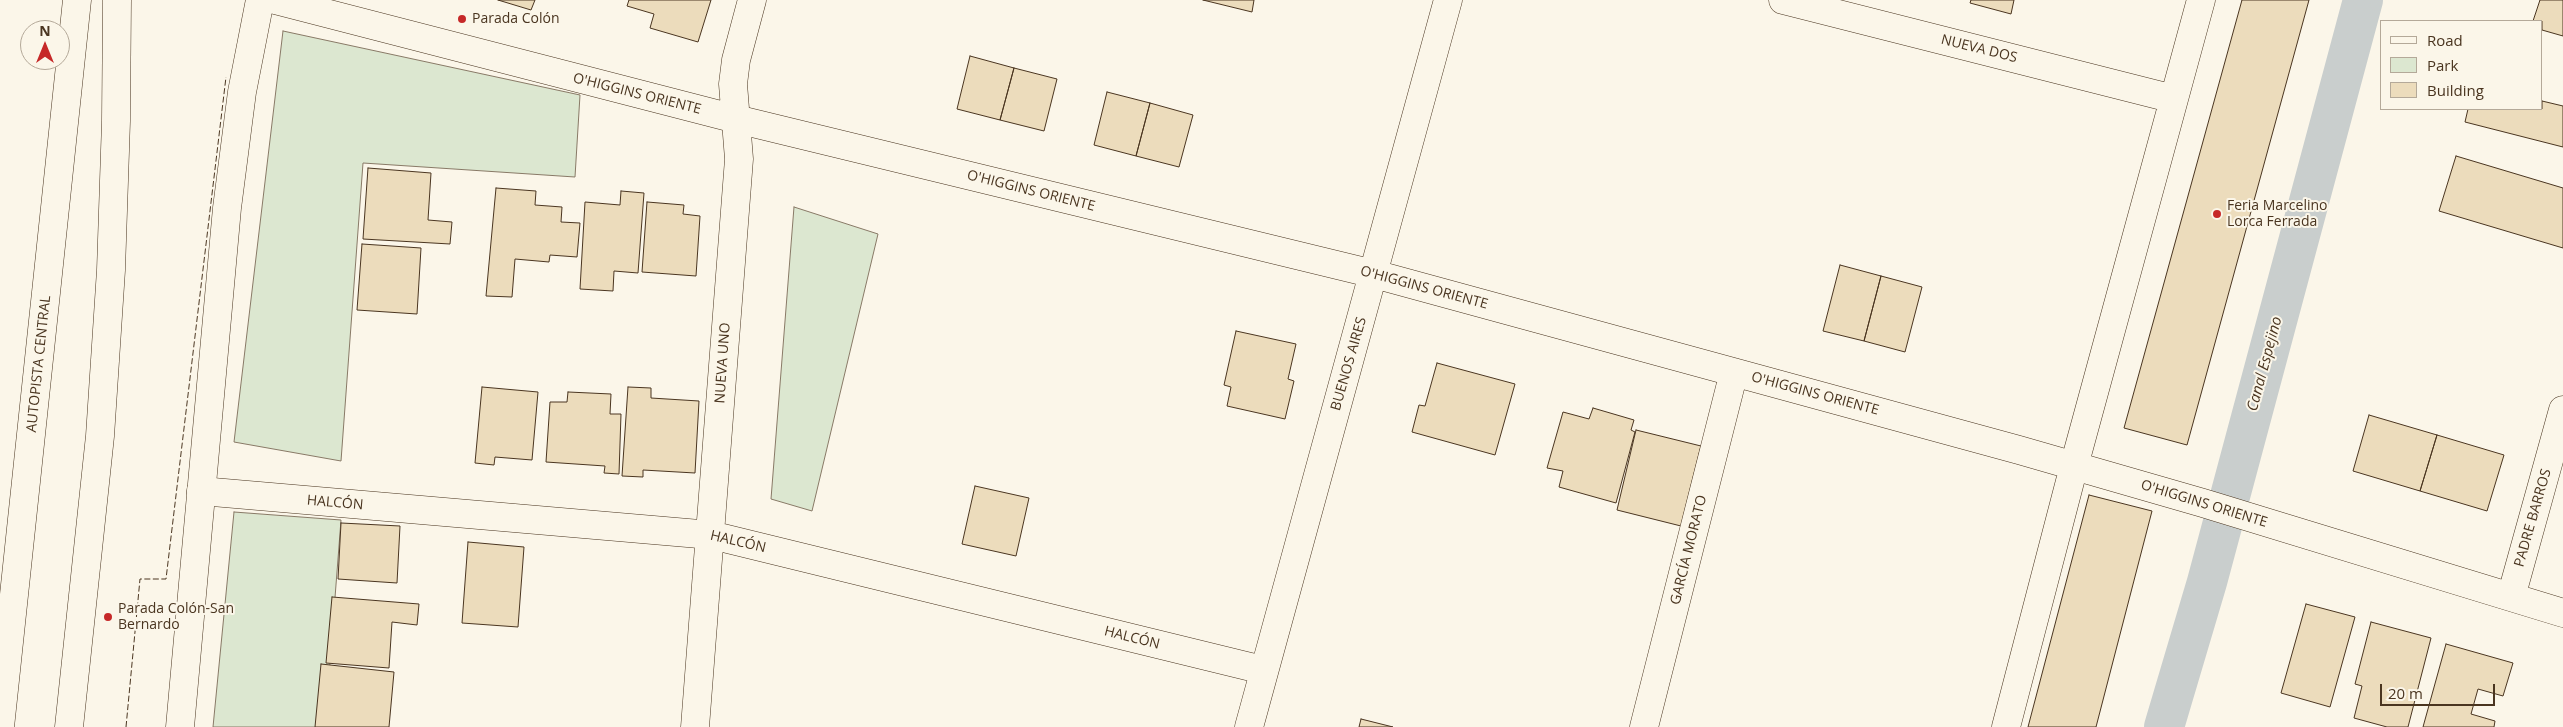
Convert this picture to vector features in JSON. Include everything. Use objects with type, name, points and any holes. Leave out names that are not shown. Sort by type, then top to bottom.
[{"type":"main road","name":"AUTOPISTA CENTRAL","points":[[0,727],[77,0]]},
{"type":"main road","points":[[70,727],[100,436],[109,299],[116,121],[117,0]]},
{"type":"main road","points":[[180,727],[236,136],[248,53],[260,0]]},
{"type":"main road","name":"O'HIGGINS ORIENTE","points":[[275,0],[736,119],[1374,274],[2074,466],[2563,612]]},
{"type":"main road","name":"NUEVA UNO","points":[[695,727],[738,159],[733,84],[736,60],[752,0]]},
{"type":"main road","name":"BUENOS AIRES","points":[[1249,727],[1263,670],[1374,274],[1448,0]]},
{"type":"main road","name":"NUEVA DOS","points":[[1783,0],[2174,99]]},
{"type":"main road","points":[[2006,727],[2074,466],[2201,0]]},
{"type":"main road","name":"GARCÍA MORATO","points":[[1644,727],[1734,372]]},
{"type":"main road","name":"PADRE BARROS","points":[[2511,597],[2563,410]]},
{"type":"main road","name":"HALCÓN","points":[[201,491],[711,535],[1263,670]]},
{"type":"green space","points":[[283,31],[580,95],[575,177],[363,163],[341,461],[234,442]]},
{"type":"green space","points":[[794,207],[878,234],[812,511],[771,499]]},
{"type":"green space","points":[[234,512],[341,520],[325,727],[213,727]]},
{"type":"building","points":[[498,0],[535,0],[531,10]]},
{"type":"building","points":[[629,0],[711,0],[698,42],[650,28],[654,14],[627,6]]},
{"type":"building","points":[[1203,0],[1254,0],[1252,12]]},
{"type":"building","points":[[1971,0],[2014,0],[2011,14],[1970,3]]},
{"type":"building","name":"Feria Marcelino Lorca Ferrada","points":[[2242,0],[2309,0],[2187,445],[2124,428]]},
{"type":"building","points":[[2540,0],[2563,0],[2563,36],[2543,30],[2543,20],[2533,20]]},
{"type":"building","points":[[970,56],[1014,68],[1000,120],[957,109]]},
{"type":"building","points":[[1014,68],[1057,79],[1044,131],[1000,120]]},
{"type":"building","points":[[1107,92],[1150,103],[1136,156],[1094,145]]},
{"type":"building","points":[[2543,101],[2563,106],[2563,147],[2465,122],[2468,110],[2543,110]]},
{"type":"building","points":[[1150,103],[1193,115],[1179,167],[1136,156]]},
{"type":"building","points":[[2456,156],[2563,188],[2563,248],[2439,211]]},
{"type":"building","points":[[368,168],[431,173],[428,220],[452,222],[450,244],[363,239]]},
{"type":"building","points":[[496,188],[536,191],[535,205],[562,207],[561,222],[580,223],[577,257],[550,255],[549,262],[515,259],[512,297],[486,296]]},
{"type":"building","points":[[621,191],[644,193],[638,273],[614,271],[613,291],[580,289],[585,202],[620,205]]},
{"type":"building","points":[[647,202],[684,205],[683,214],[700,216],[696,276],[642,272]]},
{"type":"building","points":[[362,244],[421,248],[417,314],[357,310]]},
{"type":"building","points":[[1840,265],[1881,276],[1864,341],[1823,331]]},
{"type":"building","points":[[1881,276],[1922,287],[1905,352],[1864,341]]},
{"type":"building","points":[[1236,331],[1296,344],[1288,379],[1294,381],[1285,419],[1227,406],[1231,387],[1224,385]]},
{"type":"building","points":[[1437,363],[1515,384],[1495,455],[1412,432],[1419,405],[1425,406]]},
{"type":"building","points":[[482,387],[538,392],[532,460],[495,457],[494,465],[475,463]]},
{"type":"building","points":[[628,387],[651,388],[651,398],[699,401],[695,473],[643,470],[643,477],[622,476]]},
{"type":"building","points":[[568,392],[611,394],[610,414],[621,414],[619,474],[604,473],[605,466],[546,462],[550,402],[567,402]]},
{"type":"building","points":[[1593,408],[1634,420],[1631,430],[1635,432],[1616,503],[1559,487],[1563,471],[1547,468],[1563,412],[1589,419]]},
{"type":"building","points":[[2369,415],[2437,435],[2420,491],[2353,471]]},
{"type":"building","points":[[1636,430],[1701,446],[1681,526],[1617,510]]},
{"type":"building","points":[[2437,435],[2504,455],[2487,511],[2420,491]]},
{"type":"building","points":[[975,486],[1029,498],[1016,556],[962,544]]},
{"type":"building","points":[[2089,495],[2152,511],[2096,727],[2028,727]]},
{"type":"building","points":[[341,523],[400,526],[397,583],[338,579]]},
{"type":"building","points":[[468,542],[524,547],[518,627],[462,623]]},
{"type":"building","points":[[332,597],[419,604],[417,625],[392,622],[389,668],[326,663]]},
{"type":"building","points":[[2306,604],[2355,617],[2330,707],[2281,693]]},
{"type":"building","points":[[2371,622],[2431,638],[2408,727],[2387,727],[2354,718],[2362,686],[2355,684]]},
{"type":"building","points":[[2446,644],[2513,663],[2503,696],[2478,689],[2471,714],[2495,721],[2494,727],[2423,727]]},
{"type":"building","points":[[321,664],[394,672],[389,727],[315,727]]},
{"type":"building","points":[[1361,719],[1393,727],[1359,727]]},
{"type":"waterway","name":"Canal Espejino","points":[[2164,727],[2207,582],[2363,0]]},
{"type":"fence","points":[[126,727],[140,579],[166,579],[226,77]]},
{"type":"place","name":"Parada Colón","points":[[462,19]]},
{"type":"place","name":"Feria Marcelino Lorca Ferrada","points":[[2217,214]]},
{"type":"place","name":"Parada Colón-San Bernardo","points":[[108,617]]}]
